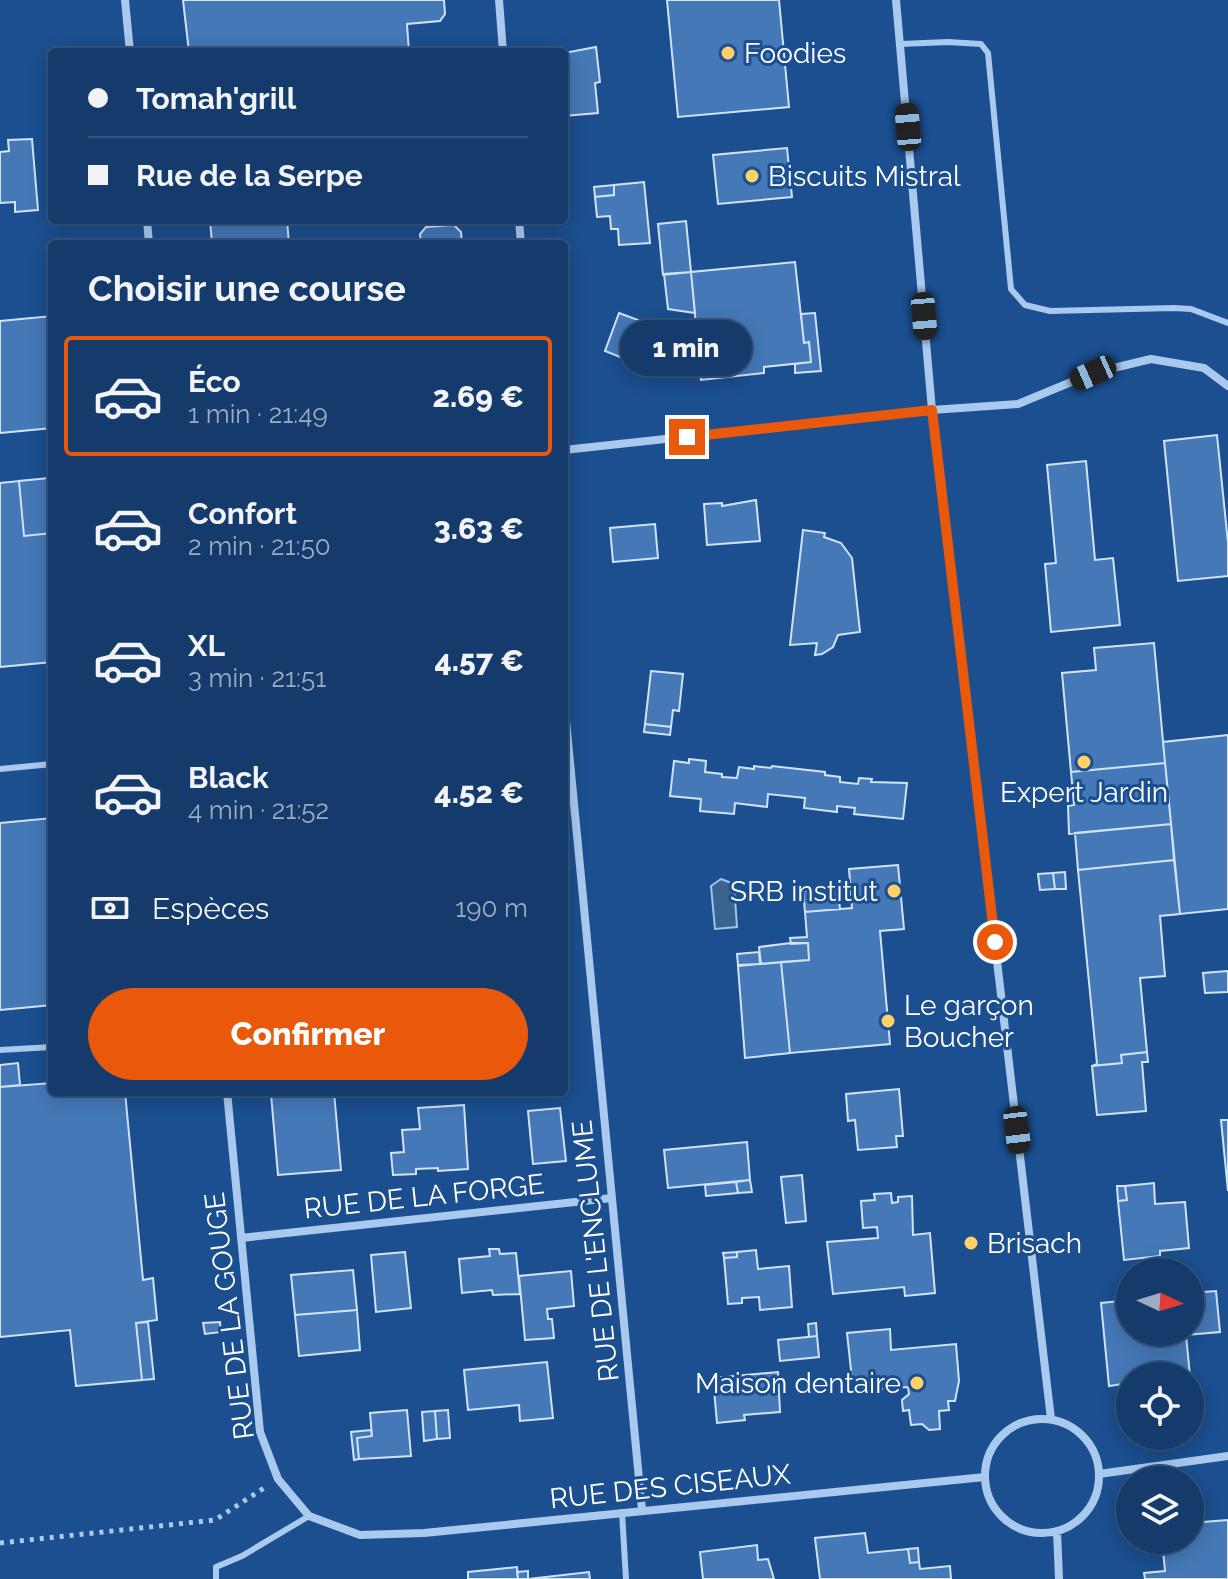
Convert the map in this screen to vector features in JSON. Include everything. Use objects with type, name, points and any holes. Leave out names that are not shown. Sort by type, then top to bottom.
[{"type":"street","points":[[125,0],[130,48]]},
{"type":"street","points":[[499,0],[503,48]]},
{"type":"street","points":[[896,0],[932,410],[1051,1419]]},
{"type":"street","points":[[568,450],[932,410],[1018,404],[1093,373],[1151,359],[1204,368],[1228,386]]},
{"type":"street","name":"RUE DE L'ENCLUME","points":[[568,742],[642,1510]]},
{"type":"street","name":"RUE DE LA GOUGE","points":[[227,1096],[260,1432],[278,1479],[309,1516],[360,1535]]},
{"type":"street","name":"RUE DE LA FORGE","points":[[241,1238],[612,1198]]},
{"type":"street","points":[[1031,1419],[1051,1419],[1069,1425],[1085,1438],[1095,1455],[1099,1474],[1097,1493],[1088,1510],[1074,1523],[1057,1531],[1036,1533],[1017,1527],[1000,1515],[989,1498],[985,1477],[988,1458],[997,1440],[1012,1427],[1031,1419]]},
{"type":"street","points":[[1099,1474],[1228,1456]]},
{"type":"street","name":"RUE DES CISEAUX","points":[[360,1535],[424,1533],[985,1477]]},
{"type":"street","points":[[1057,1531],[1059,1579]]},
{"type":"lane","points":[[900,44],[981,44],[988,53],[1011,289],[1025,305],[1050,311],[1191,309],[1228,323]]},
{"type":"lane","points":[[0,769],[48,764]]},
{"type":"lane","points":[[0,1050],[48,1047]]},
{"type":"lane","points":[[622,1512],[626,1579]]},
{"type":"lane","points":[[216,1579],[216,1567],[242,1556],[309,1516]]},
{"type":"path","points":[[0,1543],[215,1520],[278,1479]]},
{"type":"water","points":[[721,879],[734,884],[737,927],[715,929],[711,886]]},
{"type":"building","points":[[183,0],[444,0],[445,14],[440,21],[407,24],[409,48],[189,48]]},
{"type":"building","name":"Foodies","points":[[667,0],[779,0],[789,107],[678,117]]},
{"type":"building","points":[[596,47],[600,82],[595,83],[598,113],[568,116],[568,52]]},
{"type":"building","points":[[32,139],[38,210],[15,212],[15,202],[0,203],[0,152],[9,151],[8,140]]},
{"type":"building","name":"Biscuits Mistral","points":[[787,148],[792,197],[718,204],[713,155]]},
{"type":"building","points":[[644,182],[650,243],[619,245],[618,229],[611,229],[610,216],[597,217],[595,197],[614,195],[614,185]]},
{"type":"building","points":[[614,185],[614,195],[595,197],[594,187]]},
{"type":"building","points":[[686,221],[691,272],[663,275],[658,224]]},
{"type":"building","points":[[210,224],[287,224],[289,240],[212,240]]},
{"type":"building","points":[[454,225],[461,232],[462,240],[421,240],[420,234],[426,227]]},
{"type":"building","points":[[795,262],[804,343],[809,342],[811,362],[764,367],[764,373],[701,380],[691,272]]},
{"type":"building","points":[[691,272],[695,313],[668,309],[664,274]]},
{"type":"building","points":[[619,313],[665,330],[653,362],[623,350],[620,357],[605,351]]},
{"type":"building","points":[[815,313],[821,371],[795,373],[795,364],[811,362],[809,342],[804,343],[801,314]]},
{"type":"building","points":[[48,316],[48,428],[0,433],[0,321]]},
{"type":"building","points":[[1217,435],[1228,543],[1228,576],[1178,581],[1164,441]]},
{"type":"building","points":[[1086,461],[1095,560],[1113,558],[1120,625],[1051,632],[1045,564],[1056,563],[1047,465]]},
{"type":"building","points":[[48,478],[48,533],[24,536],[19,481]]},
{"type":"building","points":[[19,481],[24,536],[48,533],[48,662],[0,667],[0,483]]},
{"type":"building","points":[[756,500],[760,541],[707,545],[704,504],[722,503],[722,506]]},
{"type":"building","points":[[655,524],[658,558],[613,562],[610,528]]},
{"type":"building","points":[[803,530],[825,533],[824,537],[841,543],[852,558],[860,632],[838,635],[833,647],[815,655],[817,643],[790,645]]},
{"type":"building","points":[[1154,643],[1165,763],[1071,772],[1062,673],[1096,670],[1094,648]]},
{"type":"building","points":[[651,671],[683,674],[679,711],[673,710],[671,727],[645,724]]},
{"type":"building","points":[[645,724],[671,727],[670,735],[644,732]]},
{"type":"building","points":[[1228,735],[1228,909],[1180,914],[1163,742]]},
{"type":"building","points":[[689,759],[706,761],[705,772],[722,774],[722,777],[737,778],[739,767],[754,769],[754,766],[772,766],[825,772],[825,775],[840,777],[840,782],[858,784],[859,778],[872,779],[871,782],[907,783],[903,819],[854,814],[855,808],[837,806],[837,812],[804,808],[805,798],[768,794],[767,807],[735,803],[734,814],[700,811],[701,799],[670,796],[674,761],[689,763]]},
{"type":"building","points":[[1165,763],[1171,824],[1069,834],[1068,806],[1074,805],[1071,772]]},
{"type":"building","points":[[48,818],[48,1005],[0,1010],[0,823]]},
{"type":"building","points":[[1171,824],[1174,860],[1078,870],[1075,833]]},
{"type":"building","points":[[1174,860],[1180,914],[1160,916],[1165,976],[1140,978],[1147,1052],[1121,1055],[1122,1063],[1092,1066],[1097,1064],[1078,870]]},
{"type":"building","points":[[898,865],[904,929],[880,931],[890,1044],[790,1053],[781,962],[809,960],[808,943],[791,944],[790,938],[807,937],[805,912],[852,908],[849,869]]},
{"type":"building","points":[[1065,872],[1066,889],[1055,889],[1053,873]]},
{"type":"building","points":[[1053,873],[1055,889],[1040,890],[1038,874]]},
{"type":"building","points":[[838,888],[840,909],[805,912],[803,891]]},
{"type":"building","points":[[808,943],[809,960],[761,964],[759,947]]},
{"type":"building","points":[[759,952],[760,964],[738,965],[737,954]]},
{"type":"building","points":[[781,962],[790,1053],[745,1058],[738,966]]},
{"type":"building","points":[[1228,971],[1228,992],[1205,993],[1203,973]]},
{"type":"building","points":[[1147,1052],[1148,1062],[1142,1062],[1146,1111],[1097,1115],[1092,1066],[1122,1063],[1121,1055]]},
{"type":"building","points":[[18,1063],[20,1085],[0,1087],[0,1065]]},
{"type":"building","points":[[48,1083],[48,1096],[125,1096],[143,1280],[153,1278],[157,1320],[136,1323],[142,1380],[76,1386],[70,1330],[0,1337],[0,1087]]},
{"type":"building","points":[[899,1089],[903,1136],[896,1136],[897,1147],[858,1150],[855,1120],[848,1121],[846,1094]]},
{"type":"building","points":[[271,1096],[334,1096],[341,1170],[278,1175]]},
{"type":"building","points":[[464,1105],[468,1169],[416,1169],[416,1174],[393,1175],[391,1153],[404,1152],[402,1130],[420,1129],[418,1108]]},
{"type":"building","points":[[560,1108],[566,1161],[533,1164],[528,1111]]},
{"type":"building","points":[[1221,1120],[1228,1120],[1228,1191]]},
{"type":"building","points":[[747,1142],[750,1180],[668,1188],[664,1150]]},
{"type":"building","points":[[802,1175],[806,1221],[786,1223],[781,1177]]},
{"type":"building","points":[[750,1180],[752,1192],[738,1193],[736,1182]]},
{"type":"building","points":[[736,1182],[738,1193],[706,1196],[705,1185]]},
{"type":"building","points":[[1154,1183],[1155,1204],[1185,1202],[1189,1248],[1160,1251],[1160,1256],[1124,1258],[1118,1201],[1127,1200],[1125,1186]]},
{"type":"building","points":[[1117,1186],[1125,1186],[1127,1200],[1118,1201]]},
{"type":"building","points":[[891,1193],[892,1203],[898,1202],[898,1197],[912,1196],[913,1235],[930,1233],[935,1293],[905,1296],[904,1287],[833,1294],[827,1242],[878,1238],[877,1227],[863,1228],[861,1201],[875,1200],[874,1194]]},
{"type":"building","points":[[489,1249],[499,1249],[500,1254],[516,1253],[520,1294],[493,1295],[492,1290],[462,1293],[459,1259],[490,1256]]},
{"type":"building","points":[[756,1250],[758,1269],[789,1266],[792,1307],[760,1310],[759,1297],[742,1298],[742,1303],[728,1304],[724,1258],[737,1257],[737,1252]]},
{"type":"building","points":[[405,1252],[411,1308],[376,1312],[371,1255]]},
{"type":"building","points":[[737,1252],[737,1257],[724,1258],[723,1253]]},
{"type":"building","points":[[353,1270],[357,1310],[295,1315],[291,1275]]},
{"type":"building","points":[[571,1271],[574,1306],[547,1309],[548,1319],[552,1319],[554,1338],[525,1340],[519,1276]]},
{"type":"building","points":[[1216,1291],[1220,1332],[1204,1333],[1204,1292]]},
{"type":"building","points":[[1116,1301],[1116,1346],[1187,1346],[1189,1362],[1116,1362],[1116,1385],[1109,1386],[1101,1303]]},
{"type":"building","points":[[357,1310],[360,1350],[299,1356],[295,1315]]},
{"type":"building","points":[[148,1322],[154,1379],[142,1380],[136,1323]]},
{"type":"building","points":[[220,1322],[221,1332],[205,1334],[203,1323]]},
{"type":"building","points":[[816,1323],[817,1336],[809,1337],[808,1324]]},
{"type":"building","points":[[890,1329],[891,1350],[956,1344],[959,1381],[955,1401],[948,1401],[949,1410],[939,1411],[940,1429],[929,1430],[922,1424],[911,1425],[909,1410],[903,1411],[902,1400],[909,1394],[908,1387],[864,1390],[863,1378],[852,1379],[847,1333]]},
{"type":"building","points":[[817,1336],[819,1357],[780,1361],[778,1340]]},
{"type":"building","points":[[547,1362],[553,1418],[520,1421],[519,1405],[468,1410],[464,1370]]},
{"type":"building","points":[[778,1372],[780,1412],[744,1415],[745,1420],[717,1423],[713,1378]]},
{"type":"building","points":[[407,1410],[411,1456],[359,1459],[357,1438],[372,1436],[370,1413]]},
{"type":"building","points":[[448,1410],[450,1438],[437,1439],[435,1411]]},
{"type":"building","points":[[435,1411],[437,1439],[424,1441],[422,1412]]},
{"type":"building","points":[[371,1430],[372,1436],[357,1438],[359,1459],[354,1460],[351,1432]]},
{"type":"building","points":[[1228,1520],[1228,1579],[1145,1579],[1144,1573],[1165,1571],[1163,1554],[1204,1554],[1204,1522]]},
{"type":"building","points":[[865,1533],[868,1553],[908,1549],[910,1563],[919,1562],[920,1569],[950,1566],[951,1579],[820,1579],[815,1538]]},
{"type":"building","points":[[757,1545],[758,1560],[768,1559],[774,1579],[703,1579],[700,1552]]},
{"type":"building","points":[[918,1548],[919,1562],[910,1563],[908,1549]]},
{"type":"building","points":[[517,1567],[518,1579],[468,1579],[468,1572]]},
{"type":"building","points":[[528,1571],[528,1579],[518,1579],[517,1572]]},
{"type":"building","points":[[589,1572],[590,1579],[528,1579]]},
{"type":"place","name":"Foodies","points":[[728,53]]},
{"type":"place","name":"Biscuits Mistral","points":[[752,176]]},
{"type":"place","name":"Expert Jardin","points":[[1084,762]]},
{"type":"place","name":"SRB institut","points":[[894,891]]},
{"type":"place","name":"Le garçon Boucher","points":[[888,1021]]},
{"type":"place","name":"Brisach","points":[[971,1243]]},
{"type":"place","name":"Maison dentaire","points":[[917,1383]]},
{"type":"route","points":[[687,437],[932,410],[995,942]]}]
